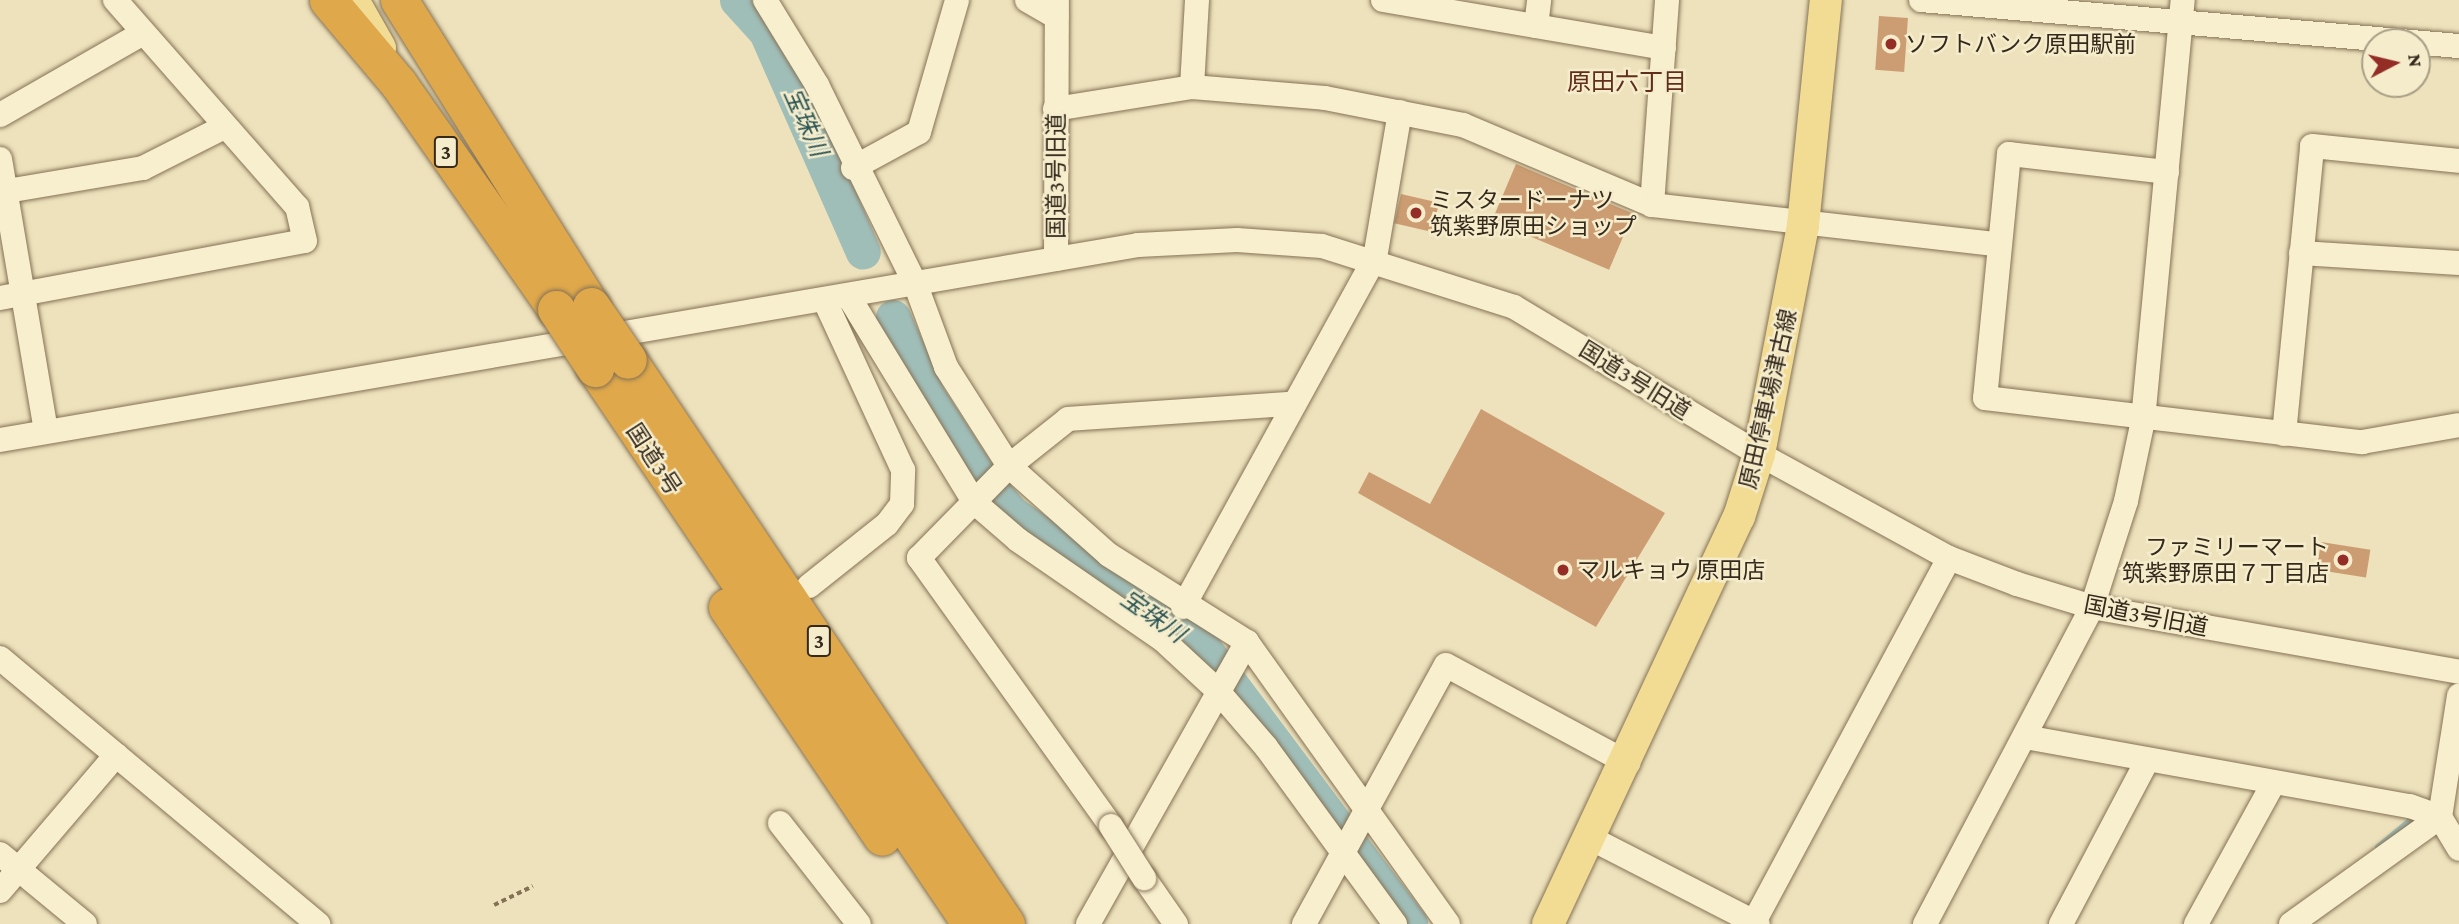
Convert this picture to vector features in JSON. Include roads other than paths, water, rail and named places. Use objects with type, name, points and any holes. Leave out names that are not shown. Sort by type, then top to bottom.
[{"type":"highway","name":"国道3号","points":[[328,0],[398,83],[574,308],[612,364],[659,467],[971,924]]},
{"type":"highway","name":"国道3号","points":[[399,0],[574,308]]},
{"type":"highway","name":"国道3号","points":[[612,364],[649,393],[1006,924]]},
{"type":"highway","points":[[649,393],[680,413],[809,586],[1030,924]]},
{"type":"highway","points":[[659,467],[714,585],[770,678],[943,924]]},
{"type":"main road","points":[[353,0],[398,83]]},
{"type":"main road","points":[[392,0],[422,41]]},
{"type":"main road","name":"原田停車場津古線","points":[[1548,924],[1592,839],[1739,517],[1759,454],[1803,225],[1826,0]]},
{"type":"street","points":[[12,296],[305,241],[297,208],[115,0]]},
{"type":"street","points":[[765,0],[817,85],[853,169],[915,283],[946,367],[1009,466],[1109,555],[1183,607],[1247,642],[1366,804],[1448,924]]},
{"type":"street","points":[[853,169],[919,132],[957,0]]},
{"type":"street","name":"国道3号旧道","points":[[1027,0],[1056,9],[1056,259],[1138,245],[1237,240],[1322,246],[1374,258],[1514,307],[1759,454],[1949,558],[2092,607],[2459,672]]},
{"type":"street","points":[[1192,87],[1198,0]]},
{"type":"street","points":[[1383,0],[1664,48]]},
{"type":"street","points":[[1536,26],[1539,0]]},
{"type":"street","points":[[1652,205],[1667,0]]},
{"type":"street","points":[[1921,0],[2181,10],[2459,46]]},
{"type":"street","points":[[1925,924],[2092,607],[2126,501],[2143,420],[2181,10]]},
{"type":"street","points":[[0,115],[143,33]]},
{"type":"street","points":[[1055,109],[1133,92],[1192,87],[1400,112],[1462,125],[1652,205],[1803,225],[1996,244]]},
{"type":"street","points":[[1183,607],[1290,404],[1374,258],[1400,112]]},
{"type":"street","points":[[7,191],[143,168],[224,127]]},
{"type":"street","points":[[2284,434],[2312,146],[2459,161]]},
{"type":"street","points":[[2167,172],[2009,154],[1996,244],[1985,398],[2143,420],[2361,442],[2459,425]]},
{"type":"street","points":[[0,159],[7,191],[12,296],[47,431]]},
{"type":"street","points":[[2301,253],[2459,263]]},
{"type":"street","points":[[0,440],[824,299],[849,297],[1056,259]]},
{"type":"street","points":[[849,297],[974,502],[1018,540],[1163,640],[1217,690],[1266,747],[1340,854],[1395,924]]},
{"type":"street","points":[[809,586],[887,524],[902,504],[903,470],[824,299]]},
{"type":"street","points":[[1176,924],[1111,826],[919,558],[1009,466],[1068,419],[1290,404]]},
{"type":"street","points":[[1592,839],[1743,920],[1949,558]]},
{"type":"street","points":[[1088,924],[1217,690],[1247,642]]},
{"type":"street","points":[[0,658],[318,924]]},
{"type":"street","points":[[1304,924],[1366,804],[1446,665],[1628,762]]},
{"type":"street","points":[[2291,924],[2440,817],[2459,695]]},
{"type":"street","points":[[2025,737],[2273,784],[2410,806],[2440,817],[2459,849]]},
{"type":"street","points":[[0,891],[9,862],[116,755]]},
{"type":"street","points":[[2061,924],[2147,761]]},
{"type":"street","points":[[2196,924],[2273,784]]},
{"type":"street","points":[[780,823],[859,924]]},
{"type":"street","points":[[9,862],[85,924]]},
{"type":"waterway","name":"宝珠川","points":[[737,0],[766,32],[863,252]]},
{"type":"waterway","name":"宝珠川","points":[[893,317],[927,395],[978,474],[1012,513],[1206,651],[1410,924]]},
{"type":"waterway","points":[[2378,847],[2418,814]]},
{"type":"place","name":"ソフトバンク原田駅前","points":[[1891,44]]},
{"type":"place","name":"ミスタードーナツ 筑紫野原田ショップ","points":[[1416,213]]},
{"type":"place","name":"ファミリーマート 筑紫野原田７丁目店","points":[[2343,560]]},
{"type":"place","name":"マルキョウ 原田店","points":[[1563,570]]},
{"type":"district","name":"原田六丁目","points":[[1627,82]]}]
